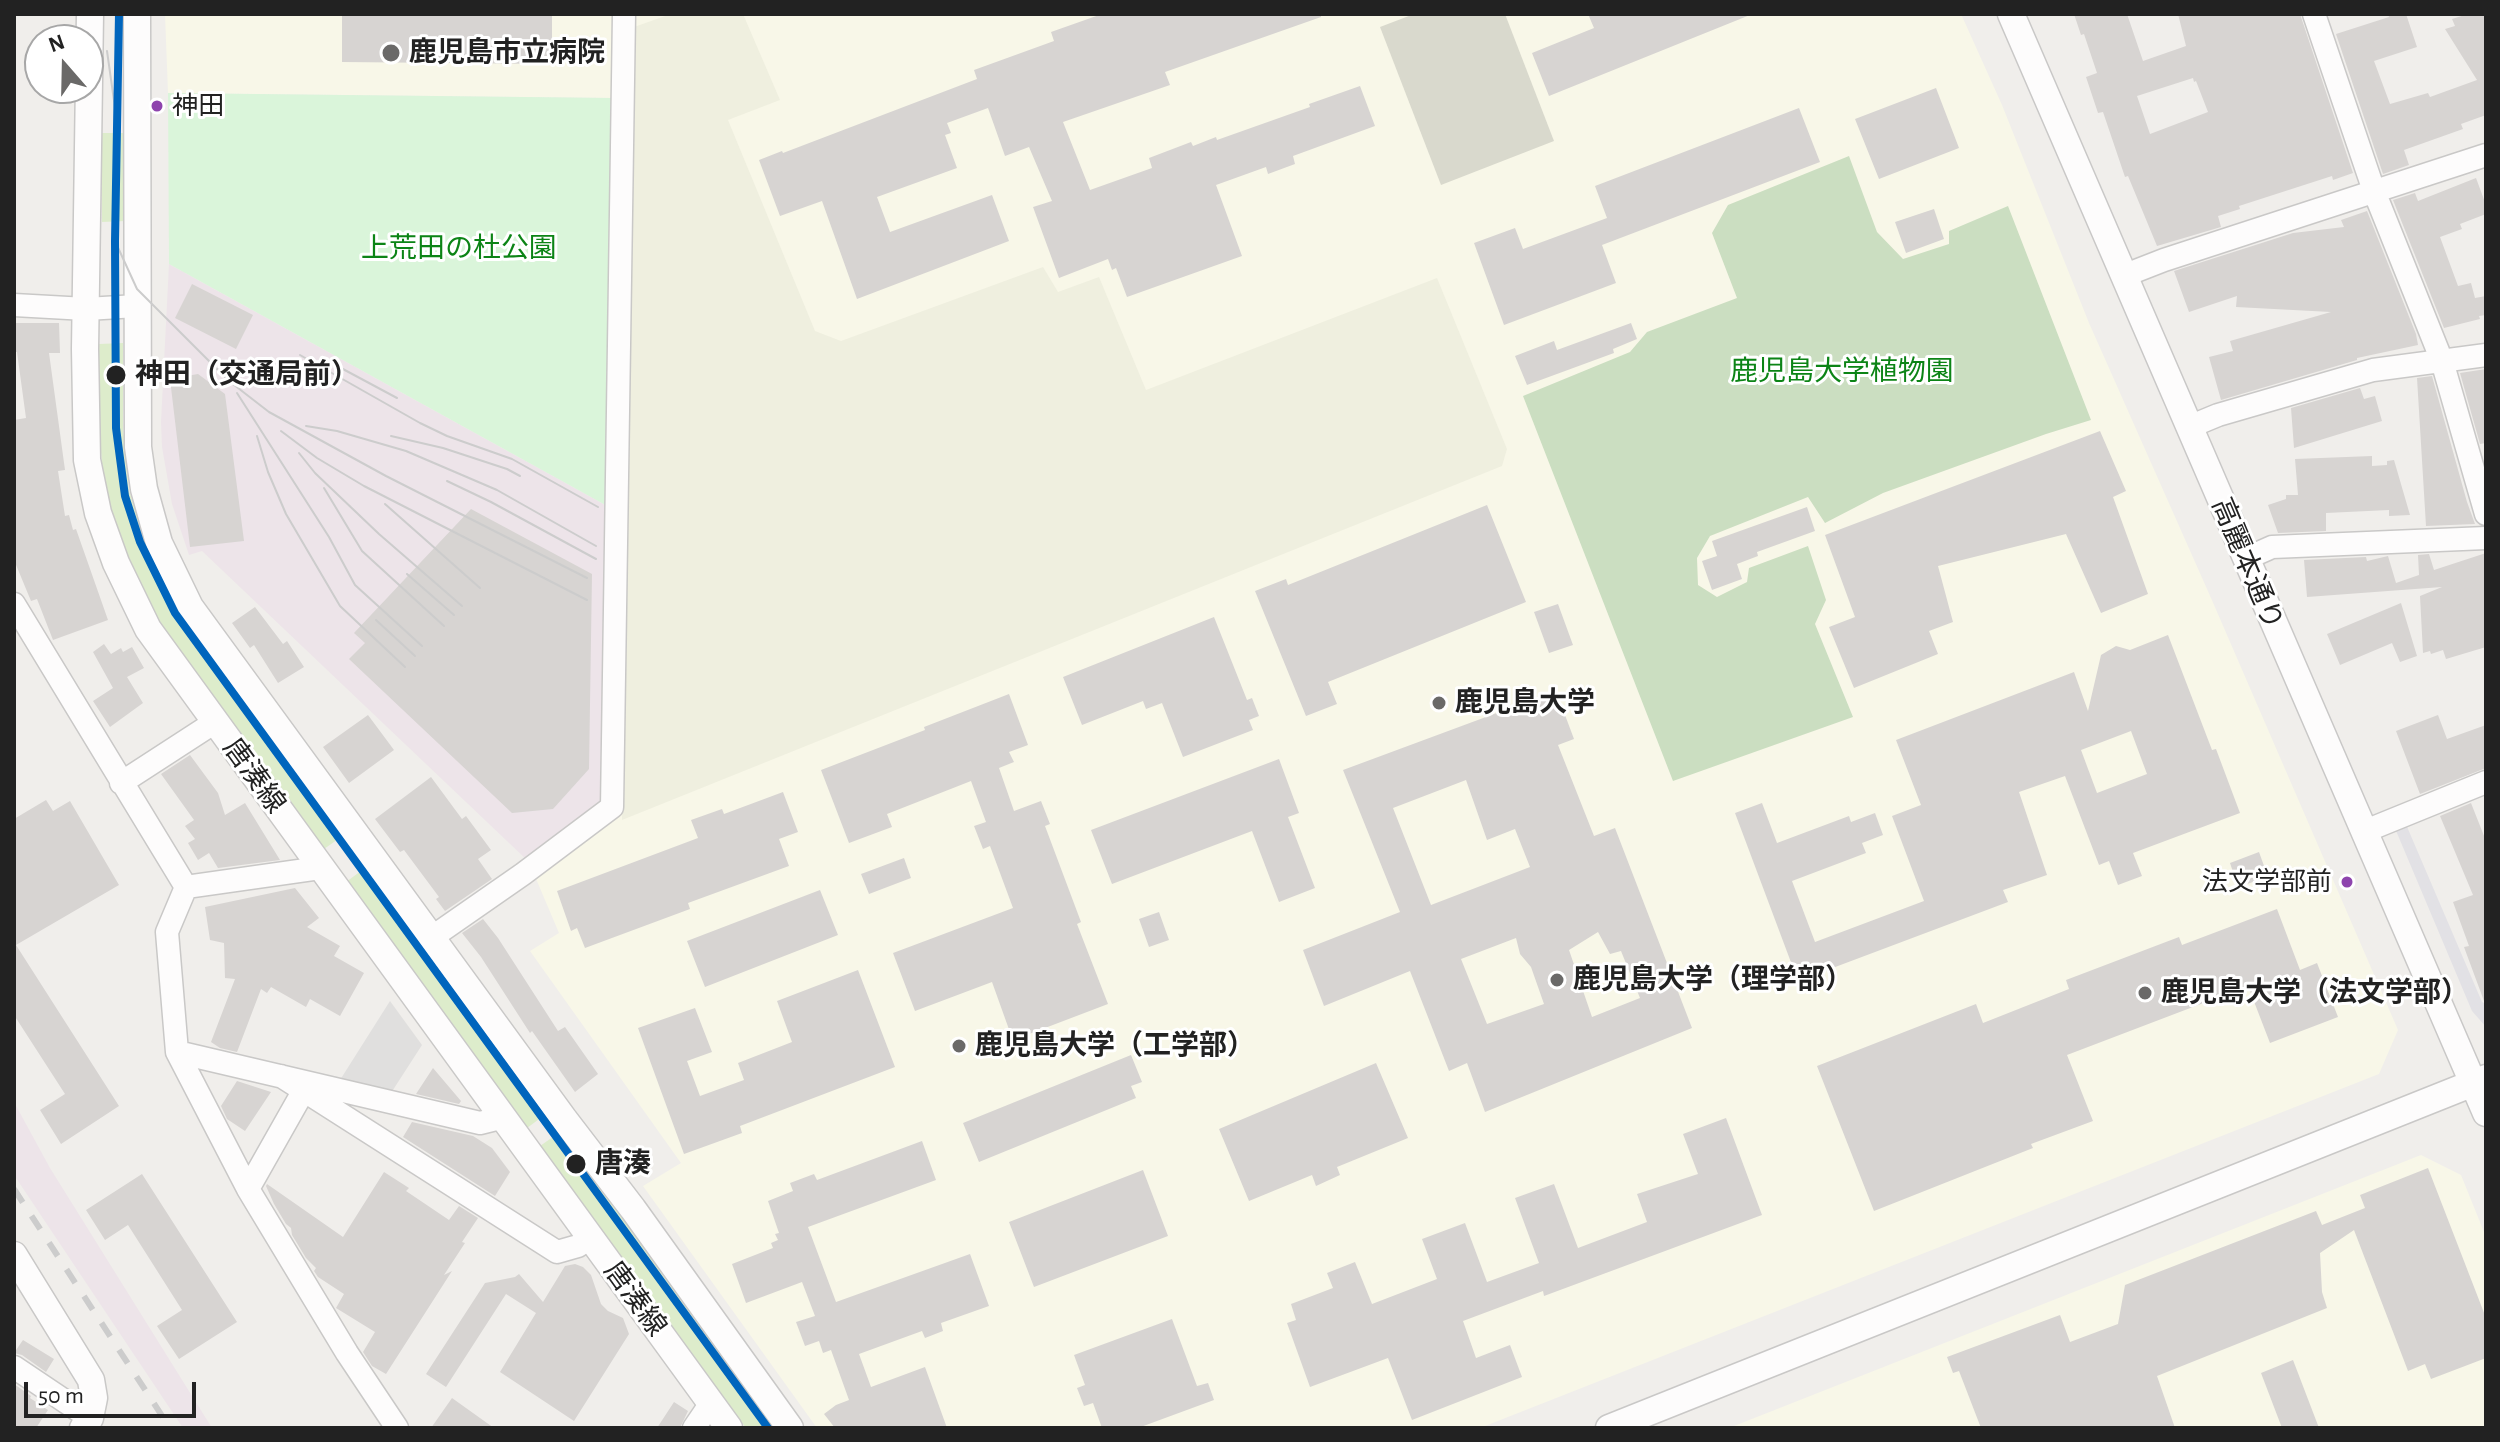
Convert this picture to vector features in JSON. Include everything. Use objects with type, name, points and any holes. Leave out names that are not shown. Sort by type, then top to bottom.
[{"type":"street","name":"唐湊線","points":[[90,14],[87,460],[98,513],[116,563],[148,629],[729,1428]]},
{"type":"street","name":"唐湊線","points":[[137,14],[138,447],[144,489],[159,543],[190,607],[633,1209],[790,1428]]},
{"type":"street","points":[[431,938],[612,807],[624,14]]},
{"type":"street","name":"高麗本通り","points":[[2011,14],[2363,832],[2480,1080],[2486,1113]]},
{"type":"street","points":[[2314,14],[2374,191],[2442,361],[2486,514]]},
{"type":"street","points":[[2123,276],[2486,155]]},
{"type":"street","points":[[14,305],[86,309],[137,306]]},
{"type":"street","points":[[2189,427],[2218,415],[2373,370],[2486,355]]},
{"type":"street","points":[[2245,559],[2272,547],[2486,538]]},
{"type":"street","points":[[14,604],[186,887]]},
{"type":"street","points":[[121,783],[215,722]]},
{"type":"street","points":[[2363,832],[2486,782]]},
{"type":"street","points":[[186,887],[320,868]]},
{"type":"street","points":[[186,887],[167,932],[177,1052],[248,1189],[347,1353],[397,1428]]},
{"type":"street","points":[[177,1052],[480,1123],[504,1117]]},
{"type":"street","points":[[281,1076],[557,1252],[578,1246],[590,1237]]},
{"type":"street","points":[[1609,1428],[2480,1080]]},
{"type":"street","points":[[248,1189],[304,1090]]},
{"type":"street","points":[[14,1255],[91,1380],[94,1398],[86,1423],[14,1367]]},
{"type":"street","points":[[694,1428],[711,1403]]},
{"type":"shaded area","name":"鹿児島市立病院","points":[[165,14],[615,14],[614,98],[168,93]]},
{"type":"shaded area","name":"鹿児島大学","points":[[629,14],[1961,14],[2002,105],[2089,323],[2398,1030],[2379,1074],[1480,1428],[817,1428],[643,1186],[681,1163],[530,951],[559,933],[534,874],[620,808]]},
{"type":"shaded area","points":[[1414,14],[1505,14],[1554,141],[1441,185],[1380,27]]},
{"type":"shaded area","points":[[169,264],[609,507],[606,803],[528,861],[202,551],[189,555],[172,504],[162,447]]},
{"type":"shaded area","points":[[2405,822],[2482,1002],[2486,1004],[2486,1027],[2472,1011],[2394,826]]},
{"type":"shaded area","points":[[390,1001],[422,1045],[391,1093],[340,1080]]},
{"type":"shaded area","points":[[14,1102],[50,1168],[212,1428],[183,1428],[14,1175]]},
{"type":"shaded area","points":[[2421,1155],[2461,1175],[2486,1237],[2486,1428],[1729,1428]]},
{"type":"green space","points":[[671,14],[743,14],[780,100],[728,120],[815,331],[841,341],[1043,267],[1058,292],[1099,277],[1146,390],[1437,278],[1507,449],[1502,466],[622,820],[634,27]]},
{"type":"green space","name":"上荒田の杜公園","points":[[168,93],[614,98],[609,507],[169,264]]},
{"type":"green space","points":[[101,133],[125,133],[126,221],[102,222]]},
{"type":"green space","name":"鹿児島大学植物園","points":[[1849,156],[1877,232],[1903,259],[1949,244],[1949,231],[2008,206],[2091,420],[1883,493],[1825,523],[1808,497],[1710,536],[1697,558],[1698,585],[1717,597],[1747,582],[1749,568],[1808,546],[1826,600],[1815,624],[1853,717],[1673,781],[1523,396],[1630,352],[1647,332],[1737,298],[1712,233],[1728,205]]},
{"type":"green space","points":[[123,343],[123,429],[129,491],[147,543],[344,835],[324,849],[161,624],[125,553],[105,496],[99,430],[99,344]]},
{"type":"green space","points":[[365,868],[546,1114],[527,1128],[346,882]]},
{"type":"green space","points":[[560,1132],[776,1428],[746,1428],[540,1146]]},
{"type":"building","points":[[342,14],[552,14],[552,64],[342,62]]},
{"type":"building","points":[[1102,14],[1321,14],[1321,17],[1165,72],[1170,85],[1063,122],[1090,190],[1152,168],[1149,158],[1191,142],[1193,146],[1216,137],[1217,140],[1360,86],[1375,126],[1293,156],[1295,164],[1268,174],[1266,167],[1216,185],[1242,256],[1127,297],[1116,268],[1112,270],[1108,259],[1059,278],[1033,207],[1052,201],[1029,147],[1005,156],[988,108],[947,123],[951,133],[945,135],[957,168],[877,197],[890,232],[992,195],[1009,241],[857,299],[822,201],[780,216],[759,160],[977,79],[974,70],[1054,41],[1051,32]]},
{"type":"building","points":[[1588,14],[1750,15],[1549,96],[1532,53],[1594,28]]},
{"type":"building","points":[[2074,14],[2127,14],[2143,61],[2186,46],[2178,14],[2300,14],[2353,173],[2333,180],[2332,176],[2239,206],[2240,209],[2218,216],[2221,227],[2157,246],[2128,176],[2125,177],[2103,112],[2098,113],[2086,77],[2097,73],[2084,34],[2081,35]],"holes":[[[2193,78],[2208,112],[2150,134],[2137,96]]]},
{"type":"building","points":[[2388,14],[2406,14],[2417,47],[2374,61],[2390,104],[2428,93],[2430,97],[2477,80],[2445,29],[2455,26],[2452,19],[2468,14],[2486,14],[2486,115],[2461,124],[2463,129],[2404,150],[2409,165],[2383,174],[2336,34],[2389,17]]},
{"type":"building","points":[[1936,88],[1959,148],[1879,179],[1855,119]]},
{"type":"building","points":[[1799,108],[1820,162],[1602,245],[1616,283],[1504,325],[1474,243],[1515,228],[1523,249],[1607,218],[1595,186]]},
{"type":"building","points":[[2476,178],[2486,205],[2486,214],[2460,224],[2462,229],[2440,237],[2458,286],[2471,283],[2475,298],[2486,296],[2486,315],[2444,328],[2393,200],[2415,193],[2418,201]]},
{"type":"building","points":[[1934,209],[1944,239],[1906,253],[1895,222]]},
{"type":"building","points":[[2367,211],[2418,345],[2357,358],[2221,400],[2209,357],[2233,351],[2230,341],[2331,312],[2236,307],[2237,296],[2189,312],[2174,271],[2293,233],[2344,227],[2341,220]]},
{"type":"building","points":[[192,284],[253,315],[236,349],[175,318]]},
{"type":"building","points":[[14,323],[59,323],[60,353],[49,353],[65,470],[58,471],[65,516],[69,515],[73,530],[76,529],[108,620],[53,640],[37,599],[31,601],[14,560],[14,420],[26,418],[17,352],[14,352]]},
{"type":"building","points":[[1631,323],[1637,339],[1613,349],[1614,353],[1527,385],[1515,356],[1554,341],[1557,350]]},
{"type":"building","points":[[2486,369],[2486,443],[2480,444],[2460,373]]},
{"type":"building","points":[[198,374],[225,394],[244,541],[190,547],[170,379]]},
{"type":"building","points":[[2432,376],[2475,524],[2426,526],[2417,378]]},
{"type":"building","points":[[2360,388],[2364,399],[2375,396],[2382,421],[2294,448],[2291,408]]},
{"type":"building","points":[[2100,431],[2126,491],[2113,497],[2148,594],[2101,613],[2066,534],[1938,566],[1953,622],[1929,631],[1938,654],[1854,688],[1829,627],[1855,617],[1825,535]]},
{"type":"building","points":[[2372,456],[2372,466],[2387,465],[2387,461],[2394,460],[2410,515],[2389,516],[2389,510],[2326,513],[2326,531],[2278,533],[2268,505],[2286,499],[2286,495],[2298,495],[2295,459]]},
{"type":"building","points":[[1487,505],[1526,602],[1328,682],[1337,704],[1306,716],[1255,591],[1286,579],[1288,585]]},
{"type":"building","points":[[1807,507],[1815,531],[1757,552],[1758,556],[1737,564],[1742,579],[1712,590],[1702,561],[1717,556],[1712,541]]},
{"type":"building","points":[[471,509],[592,574],[589,769],[553,809],[512,813],[349,659],[365,643],[354,633]]},
{"type":"building","points":[[2486,553],[2486,647],[2446,659],[2443,650],[2423,653],[2420,596],[2442,587],[2307,597],[2304,560],[2366,557],[2367,561],[2388,556],[2396,583],[2419,575],[2418,555],[2429,554],[2434,570]]},
{"type":"building","points":[[2401,603],[2417,656],[2400,662],[2392,643],[2340,665],[2327,634]]},
{"type":"building","points":[[1558,604],[1573,645],[1549,653],[1534,612]]},
{"type":"building","points":[[255,607],[283,644],[287,641],[304,667],[278,683],[254,645],[250,648],[232,623]]},
{"type":"building","points":[[1214,617],[1247,700],[1252,698],[1259,716],[1249,720],[1253,730],[1183,757],[1162,703],[1146,709],[1143,701],[1082,725],[1063,677]]},
{"type":"building","points":[[2168,635],[2240,813],[2133,853],[2142,876],[2118,885],[2109,861],[2099,865],[2065,776],[2019,792],[2047,875],[2003,890],[2008,902],[1798,981],[1735,813],[1762,803],[1777,843],[1849,816],[1851,822],[1875,813],[1883,835],[1862,843],[1866,853],[1792,881],[1815,942],[1924,901],[1892,816],[1921,805],[1896,740],[2074,672],[2088,711],[2101,655],[2116,646],[2130,650]],"holes":[[[2131,731],[2147,774],[2097,793],[2081,750]]]},
{"type":"building","points":[[104,644],[111,654],[121,648],[123,652],[132,647],[144,668],[127,677],[143,703],[110,727],[93,701],[113,688],[93,652]]},
{"type":"building","points":[[1556,691],[1574,739],[1558,745],[1594,836],[1615,828],[1692,1028],[1485,1112],[1467,1063],[1449,1071],[1410,971],[1324,1006],[1303,950],[1400,912],[1343,770]],"holes":[[[1466,780],[1487,840],[1515,829],[1530,867],[1431,905],[1393,808]],[[1598,932],[1610,954],[1621,951],[1640,998],[1592,1017],[1569,950]],[[1516,938],[1520,954],[1531,967],[1544,1004],[1487,1024],[1461,959]]]},
{"type":"building","points":[[1009,694],[1028,745],[1009,752],[1014,762],[999,768],[1014,811],[1041,801],[1050,824],[1045,826],[1081,922],[1077,924],[1108,1004],[1024,1036],[1022,1031],[1011,1035],[992,982],[915,1011],[893,953],[1013,908],[990,846],[983,849],[974,826],[986,822],[971,781],[887,814],[892,827],[849,843],[821,770]]},
{"type":"building","points":[[368,715],[394,750],[349,783],[323,747]]},
{"type":"building","points":[[2438,715],[2447,739],[2486,725],[2486,768],[2420,794],[2396,731]]},
{"type":"building","points":[[190,755],[218,793],[225,815],[245,803],[280,860],[218,868],[209,853],[198,860],[188,843],[195,839],[185,826],[194,820],[161,774]]},
{"type":"building","points":[[1279,759],[1299,813],[1288,817],[1315,888],[1279,902],[1252,831],[1112,884],[1091,830]]},
{"type":"building","points":[[431,777],[462,819],[466,816],[491,850],[478,859],[492,879],[445,911],[436,899],[439,897],[404,850],[400,852],[375,819]]},
{"type":"building","points":[[783,792],[798,832],[779,839],[789,866],[688,903],[690,909],[585,948],[577,928],[571,931],[557,891],[698,838],[691,820],[722,809],[724,814]]},
{"type":"building","points":[[46,800],[53,811],[70,801],[119,885],[16,945],[119,1106],[61,1144],[40,1110],[65,1094],[14,1015],[14,819]]},
{"type":"building","points":[[2471,803],[2486,841],[2486,1001],[2464,947],[2469,946],[2453,902],[2473,895],[2440,816]]},
{"type":"building","points":[[2259,852],[2268,877],[2238,887],[2230,863]]},
{"type":"building","points":[[904,858],[911,878],[869,894],[861,874]]},
{"type":"building","points":[[295,888],[319,918],[307,927],[340,946],[334,956],[364,973],[340,1016],[310,999],[306,1007],[271,987],[267,993],[261,989],[237,1052],[220,1048],[211,1042],[235,979],[225,978],[224,943],[210,940],[205,907]]},
{"type":"building","points":[[820,890],[838,935],[705,987],[687,941]]},
{"type":"building","points":[[2277,909],[2300,970],[2317,963],[2338,1017],[2270,1043],[2248,986],[2067,1055],[2093,1121],[1874,1211],[1817,1066],[1976,1004],[1983,1023],[2069,989],[2066,980],[2179,937],[2182,945]]},
{"type":"building","points":[[1159,912],[1169,940],[1149,947],[1139,919]]},
{"type":"building","points":[[483,919],[558,1031],[565,1027],[598,1074],[575,1092],[532,1031],[530,1033],[462,933]]},
{"type":"building","points":[[858,970],[895,1067],[740,1126],[742,1133],[684,1154],[638,1028],[695,1008],[712,1052],[687,1061],[700,1096],[744,1080],[738,1063],[792,1042],[777,1001]]},
{"type":"building","points":[[1131,1055],[1142,1082],[1131,1086],[1136,1098],[979,1162],[963,1123]]},
{"type":"building","points":[[1376,1063],[1408,1138],[1337,1167],[1340,1175],[1316,1186],[1312,1175],[1249,1201],[1219,1129]]},
{"type":"building","points":[[433,1068],[461,1101],[459,1104],[416,1094]]},
{"type":"building","points":[[237,1081],[271,1092],[245,1131],[227,1119],[221,1106]]},
{"type":"building","points":[[1726,1118],[1762,1215],[1544,1296],[1543,1291],[1463,1321],[1476,1358],[1510,1345],[1522,1377],[1412,1420],[1388,1358],[1310,1387],[1287,1323],[1296,1320],[1291,1304],[1333,1288],[1327,1273],[1355,1262],[1372,1304],[1437,1279],[1422,1239],[1465,1223],[1487,1282],[1539,1263],[1515,1198],[1554,1184],[1578,1248],[1647,1222],[1637,1194],[1698,1174],[1683,1134]]},
{"type":"building","points":[[412,1122],[473,1136],[492,1148],[510,1172],[495,1196],[403,1137]]},
{"type":"building","points":[[922,1141],[936,1180],[808,1227],[836,1302],[970,1254],[989,1306],[941,1323],[943,1331],[925,1338],[922,1331],[859,1354],[871,1387],[925,1367],[947,1428],[835,1428],[824,1414],[849,1400],[831,1350],[823,1353],[819,1341],[805,1346],[796,1322],[815,1316],[802,1282],[746,1303],[732,1264],[773,1248],[771,1243],[778,1240],[775,1234],[779,1233],[768,1201],[793,1191],[790,1183],[814,1174],[817,1180]]},
{"type":"building","points":[[2428,1168],[2486,1318],[2486,1358],[2431,1379],[2425,1364],[2408,1371],[2354,1230],[2320,1253],[2322,1292],[2327,1308],[2157,1376],[2175,1428],[1981,1428],[1959,1371],[1953,1373],[1947,1357],[2060,1315],[2070,1342],[2118,1324],[2125,1285],[2316,1211],[2322,1225],[2365,1208],[2360,1195]]},
{"type":"building","points":[[1143,1170],[1168,1236],[1034,1287],[1009,1222]]},
{"type":"building","points":[[384,1172],[449,1220],[459,1206],[478,1218],[444,1275],[452,1271],[386,1374],[372,1366],[363,1352],[375,1332],[336,1308],[344,1294],[318,1277],[314,1271],[316,1268],[306,1258],[266,1186],[343,1237]]},
{"type":"building","points":[[142,1174],[237,1322],[179,1359],[157,1326],[182,1310],[128,1225],[105,1240],[86,1210]]},
{"type":"building","points":[[575,1264],[591,1275],[601,1304],[623,1318],[629,1334],[574,1421],[500,1372],[536,1313],[506,1294],[446,1387],[426,1374],[485,1283],[519,1274],[543,1302],[565,1266]]},
{"type":"building","points":[[1172,1319],[1197,1386],[1208,1383],[1214,1400],[1138,1428],[1102,1428],[1093,1403],[1084,1406],[1077,1388],[1085,1385],[1074,1355]]},
{"type":"building","points":[[23,1340],[54,1359],[46,1372],[14,1353]]},
{"type":"building","points":[[2293,1360],[2319,1428],[2282,1428],[2261,1373]]},
{"type":"building","points":[[14,1384],[48,1410],[36,1428],[14,1428]]},
{"type":"building","points":[[452,1398],[494,1428],[431,1428]]},
{"type":"building","points":[[674,1402],[688,1411],[680,1428],[657,1428]]},
{"type":"tram line","points":[[107,51],[118,129]]},
{"type":"tram line","points":[[115,241],[137,289],[229,381],[269,412],[386,476],[587,578]]},
{"type":"tram line","points":[[300,355],[420,423],[512,459],[598,507]]},
{"type":"tram line","points":[[341,368],[397,398]]},
{"type":"tram line","points":[[237,393],[329,537],[355,585],[422,646]]},
{"type":"tram line","points":[[306,426],[337,431],[406,451],[497,490],[596,546]]},
{"type":"tram line","points":[[281,431],[317,458],[364,486],[587,600]]},
{"type":"tram line","points":[[257,436],[286,514],[340,606],[405,667]]},
{"type":"tram line","points":[[391,436],[443,448],[520,476]]},
{"type":"tram line","points":[[299,453],[315,473],[379,534],[462,606]]},
{"type":"tram line","points":[[447,481],[596,559]]},
{"type":"tram line","points":[[324,488],[362,551],[444,626]]},
{"type":"tram line","points":[[385,504],[480,588]]},
{"type":"tram line","points":[[407,574],[454,615]]},
{"type":"tram line","points":[[376,620],[415,656]]},
{"type":"railway","points":[[14,1189],[170,1428]]},
{"type":"transit line","points":[[119,14],[116,428],[125,496],[140,542],[175,613],[768,1428]]},
{"type":"place","name":"鹿児島市立病院","points":[[391,53]]},
{"type":"place","name":"神田","points":[[157,106]]},
{"type":"place","name":"神田（交通局前）","points":[[116,375]]},
{"type":"place","name":"鹿児島大学","points":[[1439,703]]},
{"type":"place","name":"法文学部前","points":[[2347,882]]},
{"type":"place","name":"鹿児島大学（理学部）","points":[[1557,980]]},
{"type":"place","name":"鹿児島大学（法文学部）","points":[[2145,993]]},
{"type":"place","name":"鹿児島大学（工学部）","points":[[959,1046]]},
{"type":"place","name":"唐湊","points":[[576,1164]]}]
